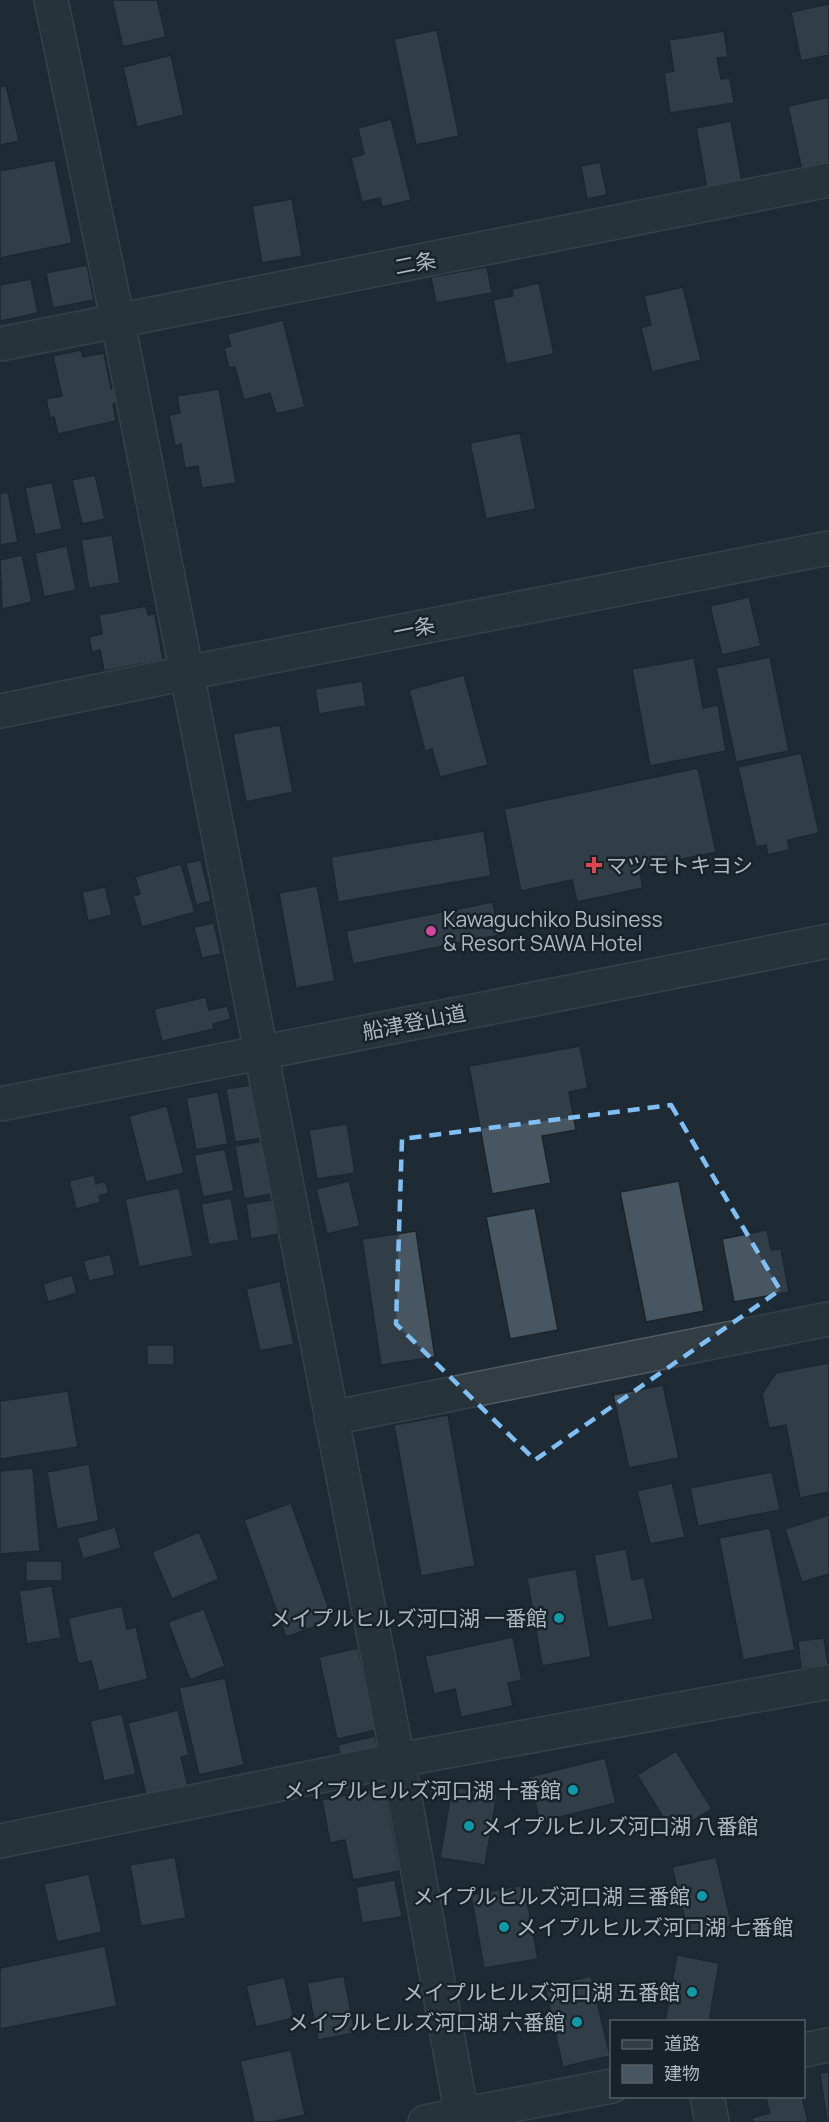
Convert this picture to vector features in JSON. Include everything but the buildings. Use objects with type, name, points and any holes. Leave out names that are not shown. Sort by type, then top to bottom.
[{"type":"street","points":[[51,0],[118,322],[261,1052],[398,1760],[462,2118]]},
{"type":"street","name":"二条","points":[[0,344],[829,180]]},
{"type":"street","name":"一条","points":[[0,711],[829,548]]},
{"type":"street","name":"船津登山道","points":[[0,1104],[829,941]]},
{"type":"street","points":[[331,1418],[829,1319]]},
{"type":"street","points":[[0,1842],[398,1760],[829,1682]]},
{"type":"street","points":[[805,2050],[829,2045]]},
{"type":"street","points":[[425,2122],[462,2118],[610,2086]]},
{"type":"street","points":[[708,2098],[712,2122]]},
{"type":"highlighted area","points":[[671,1105],[780,1290],[535,1460],[396,1324],[402,1139]]},
{"type":"place","name":"マツモトキヨシ","points":[[594,865]]},
{"type":"place","name":"Kawaguchiko Business & Resort SAWA Hotel","points":[[431,931]]},
{"type":"place","name":"メイプルヒルズ河口湖 一番館","points":[[559,1618]]},
{"type":"place","name":"メイプルヒルズ河口湖 十番館","points":[[573,1790]]},
{"type":"place","name":"メイプルヒルズ河口湖 八番館","points":[[469,1826]]},
{"type":"place","name":"メイプルヒルズ河口湖 三番館","points":[[702,1896]]},
{"type":"place","name":"メイプルヒルズ河口湖 七番館","points":[[504,1927]]},
{"type":"place","name":"メイプルヒルズ河口湖 五番館","points":[[692,1992]]},
{"type":"place","name":"メイプルヒルズ河口湖 六番館","points":[[577,2022]]}]
